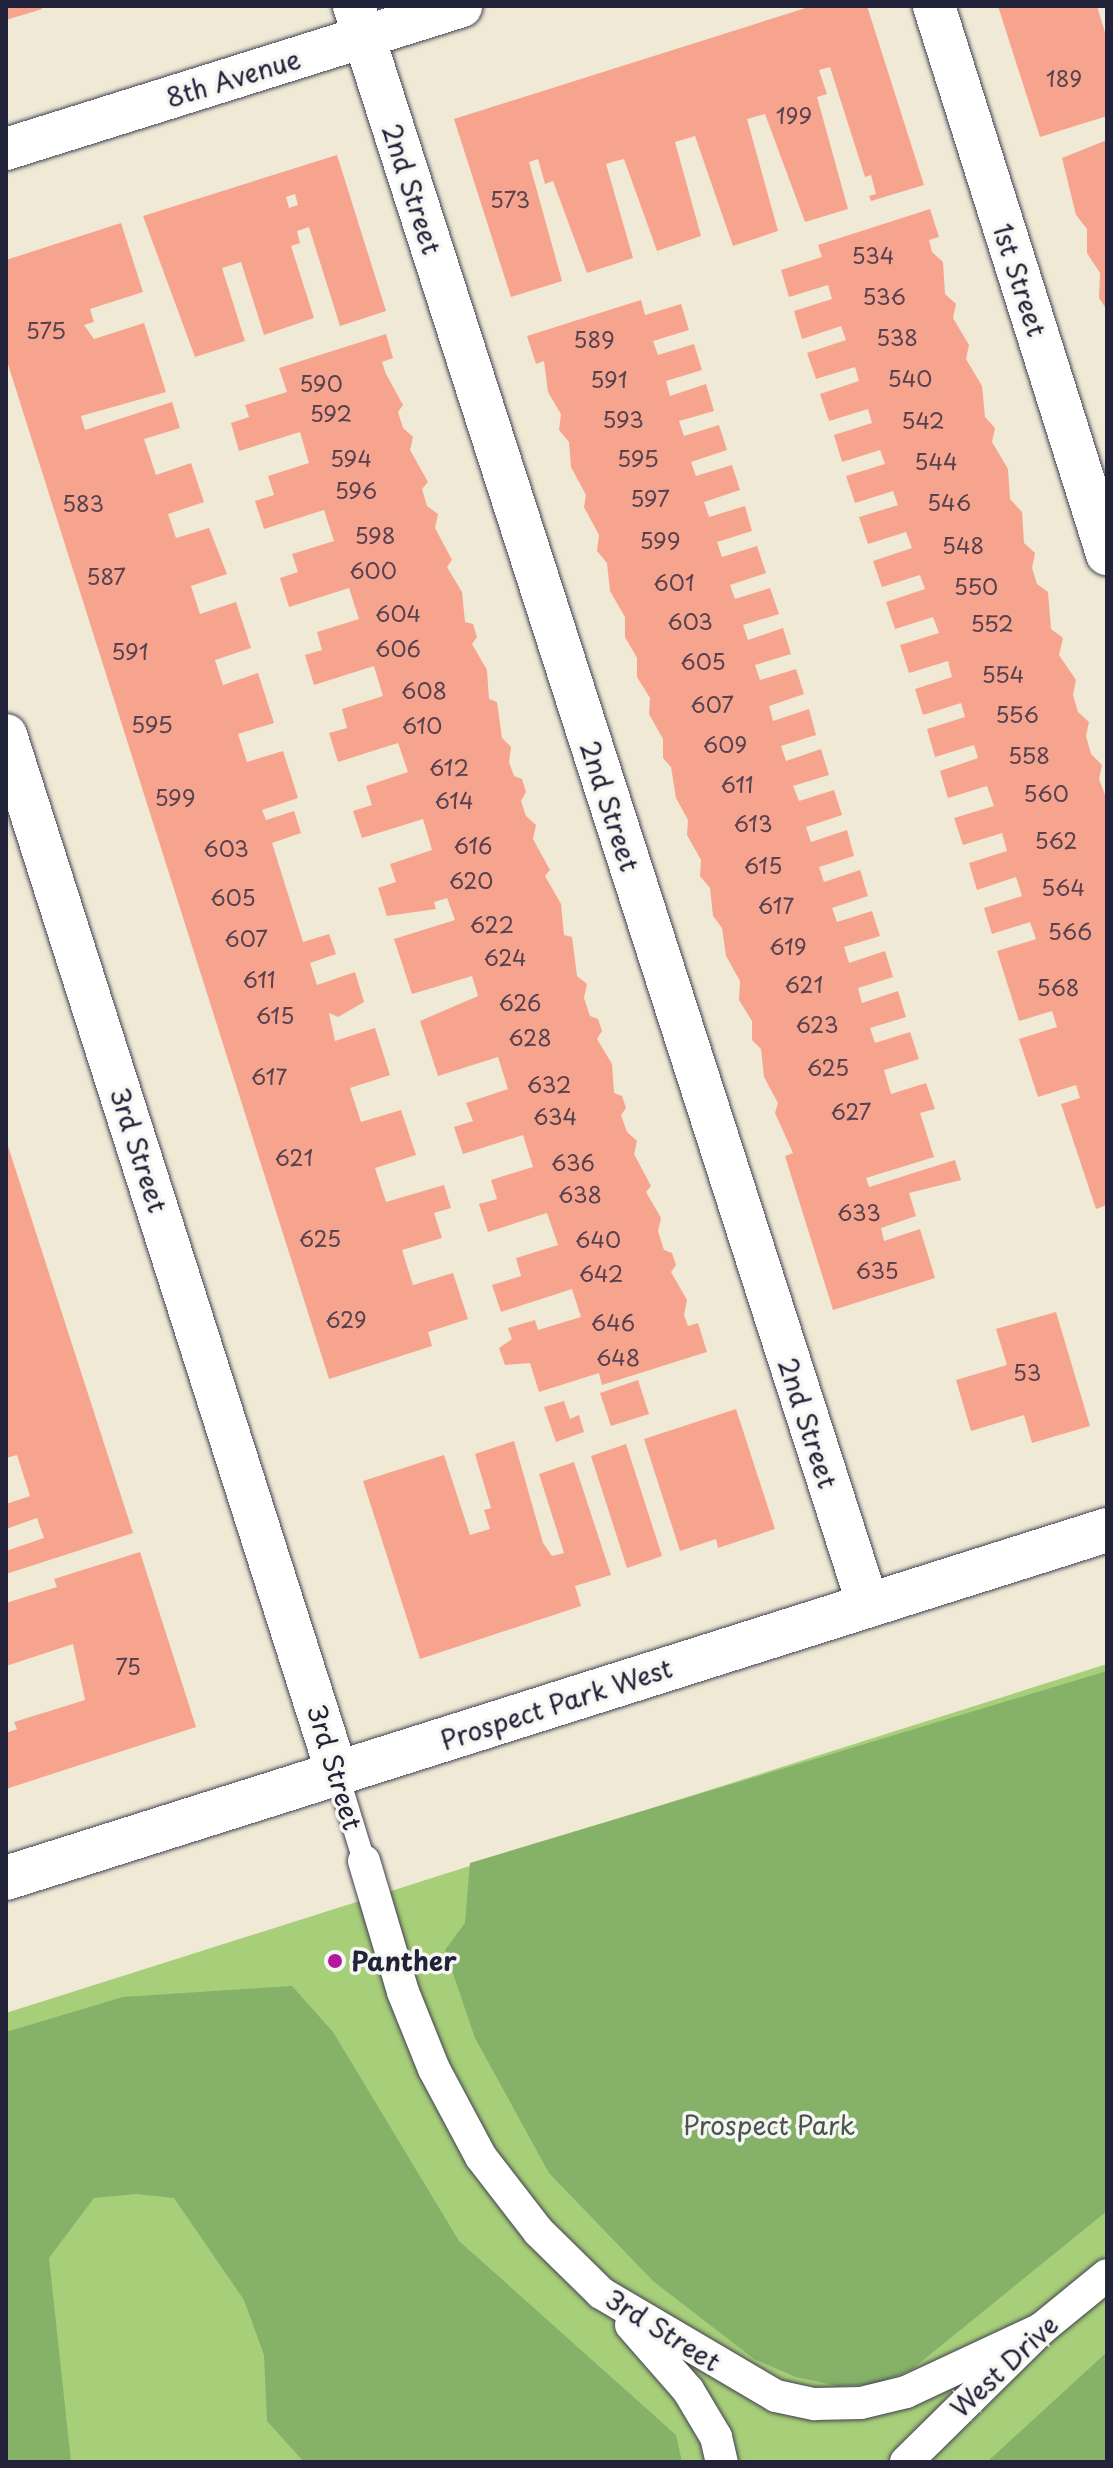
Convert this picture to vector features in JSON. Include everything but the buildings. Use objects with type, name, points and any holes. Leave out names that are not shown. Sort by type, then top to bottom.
[{"type":"street","name":"8th Avenue","points":[[6,149],[359,21],[461,6]]},
{"type":"street","name":"1st Street","points":[[934,6],[1107,554]]},
{"type":"street","name":"2nd Street","points":[[359,21],[868,1605]]},
{"type":"street","name":"3rd Street","points":[[6,735],[337,1773]]},
{"type":"street","name":"Prospect Park West","points":[[6,1878],[1107,1530]]},
{"type":"street","name":"3rd Street","points":[[364,1861],[403,1992],[434,2069],[481,2157],[539,2232],[601,2293],[776,2396],[815,2404],[861,2403],[906,2392],[1041,2329]]},
{"type":"street","name":"West Drive","points":[[906,2462],[1041,2329],[1107,2275]]},
{"type":"street","points":[[601,2293],[688,2390],[716,2437],[722,2462]]},
{"type":"lane","name":"3rd Street","points":[[337,1773],[364,1861]]},
{"type":"green space","name":"Prospect Park","points":[[1107,1664],[1107,2462],[6,2462],[6,2013]]},
{"type":"green space","points":[[1107,1671],[1107,2211],[911,2370],[875,2384],[838,2386],[796,2377],[754,2359],[653,2281],[549,2173],[475,2038],[445,1950],[465,1923],[470,1863]]},
{"type":"green space","points":[[292,1986],[333,2032],[459,2241],[676,2435],[682,2462],[304,2462],[267,2421],[264,2355],[244,2300],[174,2198],[136,2194],[94,2198],[49,2258],[71,2462],[6,2462],[6,2032],[123,1997]]},
{"type":"green space","points":[[1107,2352],[1107,2462],[987,2462]]},
{"type":"place","name":"Panther","points":[[335,1961]]}]
